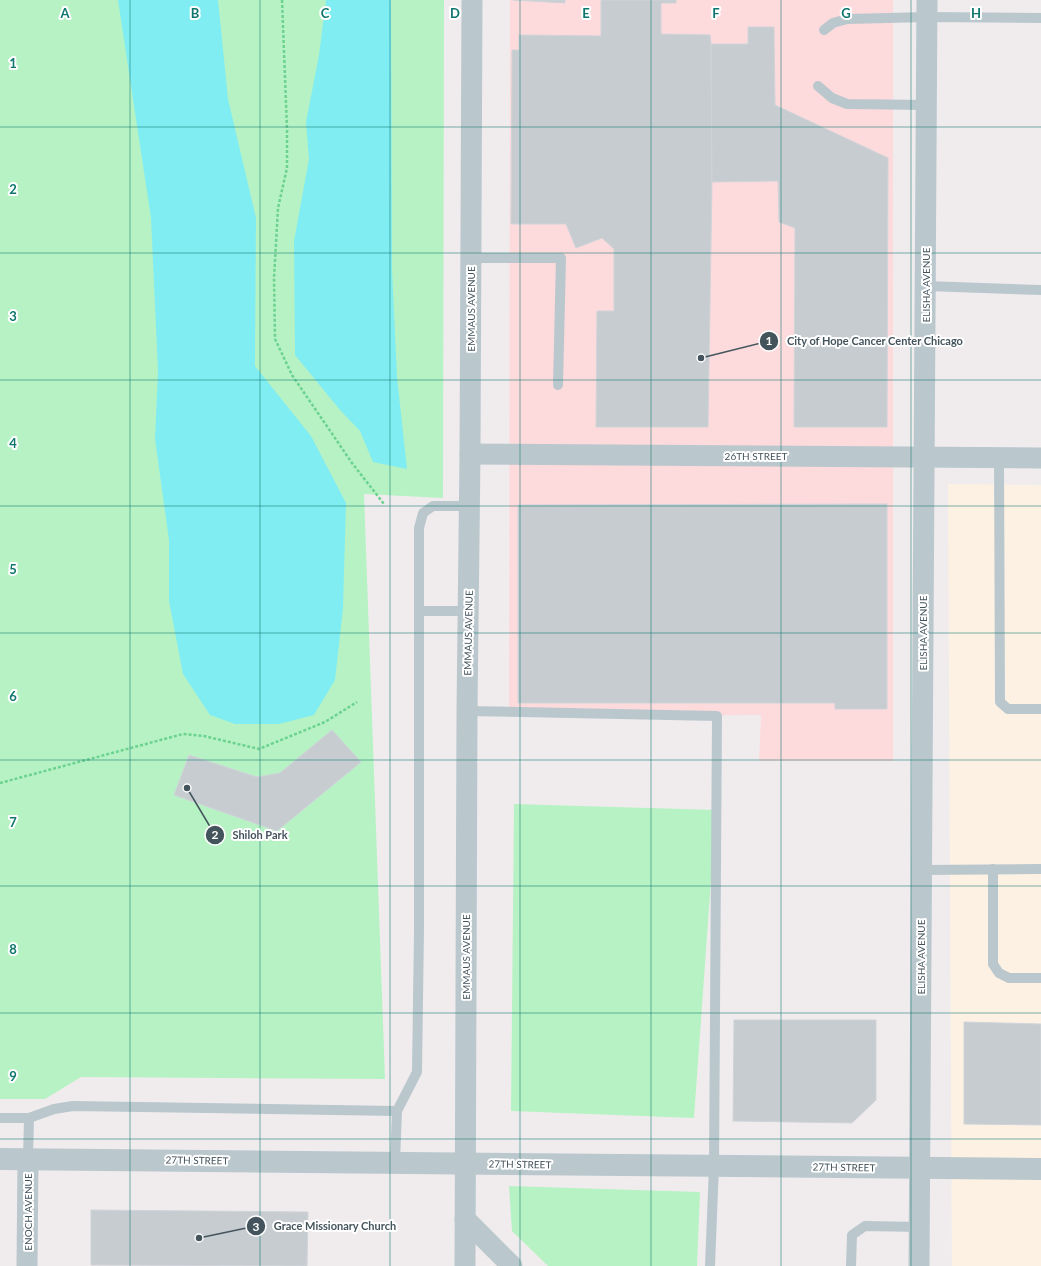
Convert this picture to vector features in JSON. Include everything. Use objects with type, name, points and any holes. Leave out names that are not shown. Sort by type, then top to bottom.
[{"type":"street","name":"EMMAUS AVENUE","points":[[465,1266],[472,0]]},
{"type":"street","name":"ELISHA AVENUE","points":[[919,1266],[927,8]]},
{"type":"street","name":"26TH STREET","points":[[470,454],[1041,458]]},
{"type":"street","name":"27TH STREET","points":[[0,1158],[1041,1169]]},
{"type":"street","name":"ENOCH AVENUE","points":[[27,1266],[28,1159]]},
{"type":"street","points":[[465,1219],[512,1266]]},
{"type":"lane","points":[[824,30],[833,23],[847,19],[927,8],[1041,18]]},
{"type":"lane","points":[[818,86],[832,98],[847,104],[927,105]]},
{"type":"lane","points":[[471,258],[561,258],[558,385]]},
{"type":"lane","points":[[926,286],[1041,290]]},
{"type":"lane","points":[[1000,458],[1000,702],[1008,709],[1041,709]]},
{"type":"lane","points":[[395,1162],[397,1111],[417,1072],[419,930],[419,528],[423,513],[433,506],[469,506]]},
{"type":"lane","points":[[419,611],[468,611]]},
{"type":"lane","points":[[467,711],[717,716],[714,1166],[710,1266]]},
{"type":"lane","points":[[922,870],[1041,868]]},
{"type":"lane","points":[[993,869],[993,964],[999,973],[1009,978],[1041,978]]},
{"type":"lane","points":[[0,1118],[29,1118],[54,1109],[73,1106],[397,1111]]},
{"type":"lane","points":[[28,1159],[29,1118]]},
{"type":"lane","points":[[851,1266],[852,1235],[865,1226],[920,1227]]},
{"type":"path","points":[[282,0],[287,168],[278,208],[274,278],[275,340],[292,375],[352,463],[384,504]]},
{"type":"path","points":[[0,783],[183,734],[204,736],[259,748],[325,722],[357,702]]},
{"type":"shaded area","points":[[510,0],[893,0],[893,761],[759,761],[761,715],[509,717]]},
{"type":"shaded area","points":[[948,484],[1041,485],[1041,1266],[952,1266]]},
{"type":"green space","points":[[0,0],[444,0],[443,498],[364,494],[385,1079],[81,1077],[45,1099],[0,1099]]},
{"type":"green space","points":[[514,804],[716,810],[694,1118],[511,1111]]},
{"type":"green space","points":[[509,1186],[700,1192],[697,1266],[548,1266],[512,1231]]},
{"type":"water","points":[[118,0],[218,0],[228,99],[256,218],[255,366],[311,436],[346,503],[343,608],[335,680],[314,715],[279,724],[235,724],[210,715],[183,674],[169,601],[169,540],[155,439],[158,371],[151,218]]},
{"type":"water","points":[[326,0],[391,0],[392,269],[397,377],[407,469],[373,462],[360,431],[340,410],[295,355],[294,241],[309,159],[306,122],[319,55]]},
{"type":"building","points":[[513,0],[565,0],[565,3]]},
{"type":"building","points":[[601,0],[676,0],[676,3],[661,3],[661,34],[710,35],[712,182],[708,427],[596,427],[597,311],[614,311],[614,249],[602,238],[576,248],[566,224],[511,224],[512,50],[519,50],[519,35],[601,36]]},
{"type":"building","points":[[748,27],[774,27],[775,105],[888,158],[887,427],[794,427],[795,228],[779,222],[778,181],[712,182],[711,44],[748,44]]},
{"type":"building","points":[[887,504],[887,709],[835,709],[835,703],[518,703],[518,505]]},
{"type":"building","points":[[332,730],[361,762],[277,831],[174,795],[189,755],[257,777],[280,773]]},
{"type":"building","points":[[734,1020],[876,1020],[876,1100],[852,1123],[733,1121]]},
{"type":"building","points":[[964,1022],[1041,1024],[1041,1125],[964,1124]]},
{"type":"building","points":[[91,1210],[308,1212],[307,1266],[91,1265]]},
{"type":"place","name":"City of Hope Cancer Center Chicago","points":[[701,358]]},
{"type":"place","name":"Shiloh Park","points":[[187,788]]},
{"type":"place","name":"Grace Missionary Church","points":[[199,1238]]}]
